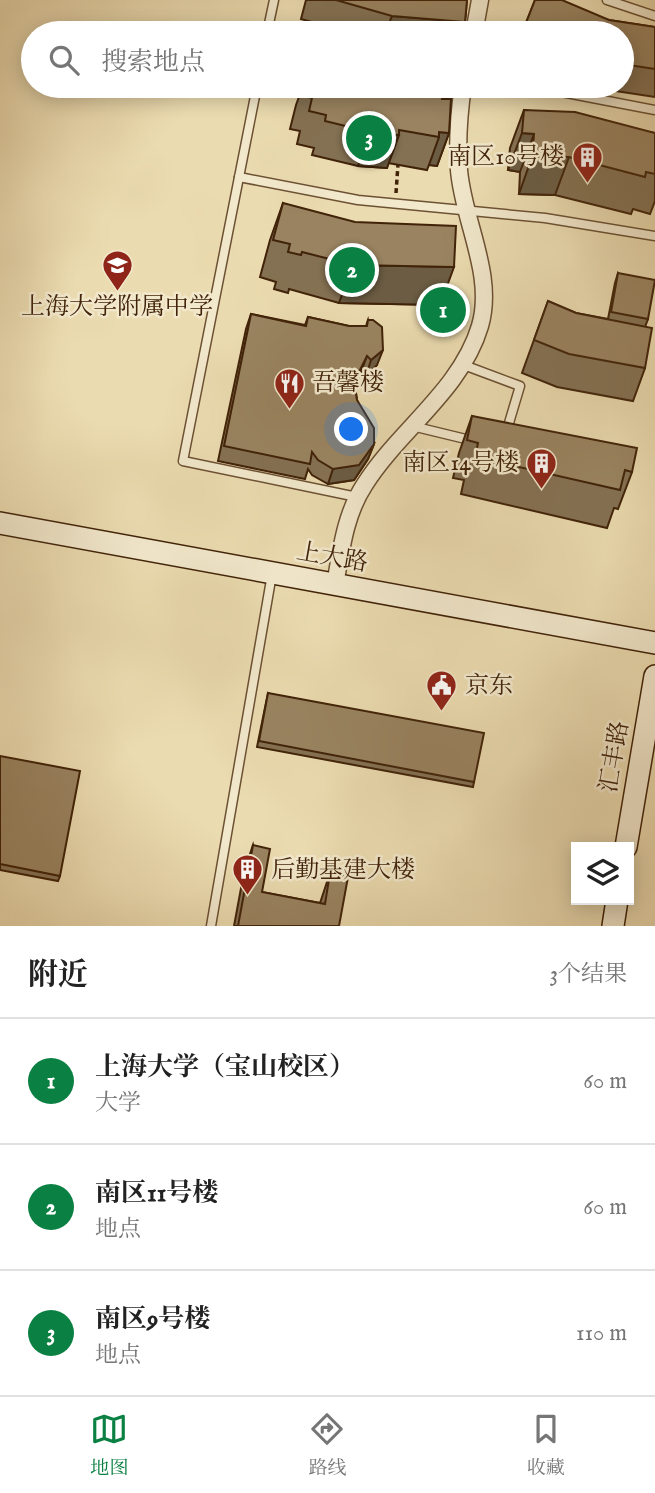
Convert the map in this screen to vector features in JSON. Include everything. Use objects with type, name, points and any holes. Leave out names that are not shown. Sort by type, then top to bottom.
[{"type":"street","points":[[476,21],[480,0]]},
{"type":"street","points":[[335,585],[346,526],[357,497],[374,470],[461,365],[480,328],[484,307],[459,172],[461,98]]},
{"type":"street","name":"上大路","points":[[0,523],[655,643]]},
{"type":"street","name":"汇丰路","points":[[627,842],[655,676]]},
{"type":"street","points":[[613,926],[616,905]]},
{"type":"lane","points":[[270,21],[274,0]]},
{"type":"lane","points":[[607,0],[655,16]]},
{"type":"lane","points":[[255,98],[183,461],[357,497]]},
{"type":"lane","points":[[592,98],[655,110]]},
{"type":"lane","points":[[239,177],[358,200],[545,218],[655,236]]},
{"type":"lane","points":[[461,365],[520,386],[502,448]]},
{"type":"lane","points":[[412,426],[489,445]]},
{"type":"lane","points":[[211,926],[272,573]]},
{"type":"path","points":[[395,203],[398,164]]},
{"type":"building","points":[[336,0],[467,0],[465,21],[392,16]]},
{"type":"building","points":[[535,0],[562,0],[616,21],[527,21]]},
{"type":"building","points":[[634,24],[655,27],[655,69],[634,66]]},
{"type":"building","points":[[312,98],[451,99],[449,133],[439,132],[439,137],[399,130],[399,135],[370,132],[325,121],[326,115],[309,111]]},
{"type":"building","points":[[524,110],[575,112],[655,133],[655,174],[646,172],[645,177],[569,157],[532,157],[534,134],[522,133]]},
{"type":"building","points":[[283,203],[355,222],[456,226],[454,267],[353,265],[302,252],[301,255],[288,252],[290,244],[273,240]]},
{"type":"building","points":[[618,273],[655,280],[648,319],[611,312]]},
{"type":"building","points":[[548,301],[576,313],[652,328],[645,368],[569,354],[534,340]]},
{"type":"building","name":"吾馨楼","points":[[251,314],[306,326],[308,317],[349,326],[367,326],[368,320],[373,320],[382,327],[383,350],[371,360],[367,356],[354,382],[357,400],[374,428],[374,444],[359,465],[333,469],[318,460],[312,452],[310,464],[224,446]]},
{"type":"building","points":[[472,416],[637,448],[632,472],[625,470],[620,490],[475,457],[478,443],[467,440]]},
{"type":"building","points":[[268,693],[484,733],[474,782],[259,741]]},
{"type":"building","points":[[0,756],[80,771],[60,876],[0,864]]},
{"type":"building","points":[[253,845],[270,849],[262,892],[325,904],[330,873],[348,877],[339,926],[238,926]]},
{"type":"place","name":"南区9号楼","points":[[369,138]]},
{"type":"place","name":"南区10号楼","points":[[587,184]]},
{"type":"place","name":"南区11号楼","points":[[352,270]]},
{"type":"place","name":"上海大学附属中学","points":[[117,292]]},
{"type":"place","name":"上海大学（宝山校区）","points":[[443,310]]},
{"type":"place","name":"吾馨楼","points":[[289,410]]},
{"type":"place","name":"南区14号楼","points":[[542,490]]},
{"type":"place","name":"京东","points":[[442,713]]},
{"type":"place","name":"后勤基建大楼","points":[[248,897]]}]
